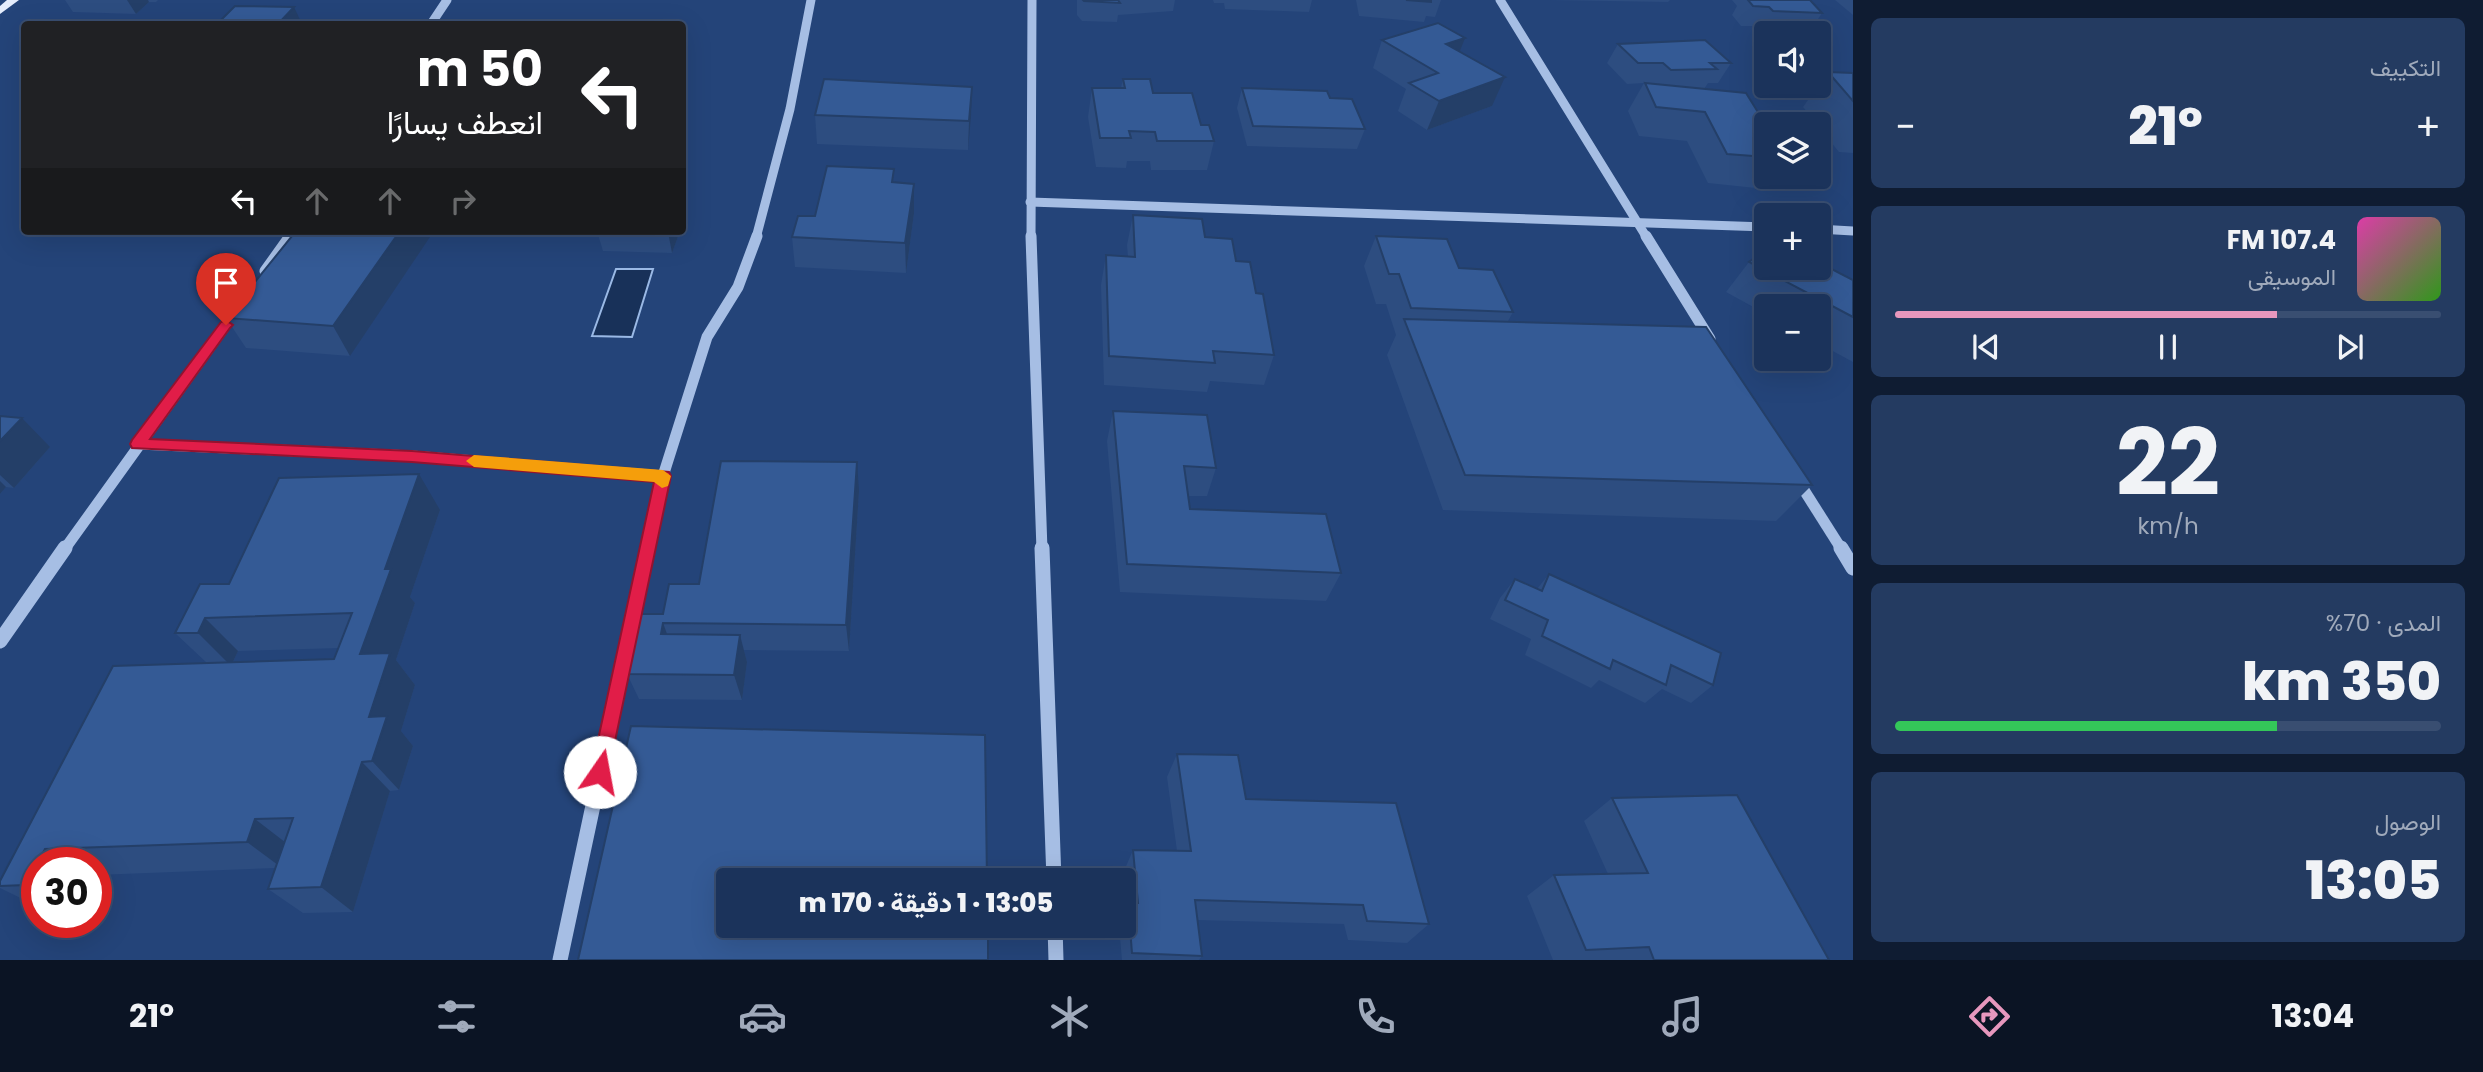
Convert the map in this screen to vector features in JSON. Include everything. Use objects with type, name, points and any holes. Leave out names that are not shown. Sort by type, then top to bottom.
[{"type":"main road","points":[[0,11],[14,0]]},
{"type":"street","points":[[433,21],[447,0]]},
{"type":"street","points":[[560,960],[663,476],[707,337],[738,287],[753,251],[790,109],[811,0]]},
{"type":"street","points":[[1032,0],[1030,202],[1054,868]]},
{"type":"street","points":[[1500,0],[1717,350]]},
{"type":"street","points":[[1030,202],[1754,228]]},
{"type":"street","points":[[1831,230],[1853,231]]},
{"type":"street","points":[[0,641],[138,444],[291,235]]},
{"type":"street","points":[[138,444],[412,456],[663,476]]},
{"type":"street","points":[[1789,465],[1853,568]]},
{"type":"street","points":[[1055,938],[1056,960]]},
{"type":"water","points":[[616,269],[653,269],[632,337],[592,336]]},
{"type":"building","points":[[1118,0],[1120,3],[1084,1]]},
{"type":"building","points":[[1748,0],[1810,0],[1822,13],[1773,11],[1769,7],[1753,6]]},
{"type":"building","points":[[235,6],[294,7],[281,21],[220,21]]},
{"type":"building","points":[[1438,23],[1465,38],[1446,44],[1505,77],[1439,101],[1409,83],[1438,73],[1382,40]]},
{"type":"building","points":[[1705,40],[1731,63],[1710,63],[1717,69],[1671,70],[1663,63],[1638,63],[1618,44]]},
{"type":"building","points":[[1831,72],[1853,73],[1853,101],[1831,75]]},
{"type":"building","points":[[824,79],[972,87],[969,121],[815,115]]},
{"type":"building","points":[[1123,79],[1150,79],[1153,93],[1192,93],[1201,125],[1209,125],[1214,141],[1157,141],[1155,132],[1129,131],[1131,138],[1100,138],[1092,88],[1125,88]]},
{"type":"building","points":[[1645,83],[1746,93],[1758,112],[1754,112],[1754,156],[1727,154],[1705,112],[1656,107]]},
{"type":"building","points":[[1242,88],[1327,91],[1330,98],[1352,99],[1365,129],[1253,126]]},
{"type":"building","points":[[827,166],[894,169],[892,182],[914,184],[905,243],[792,237],[798,216],[815,216]]},
{"type":"building","points":[[1133,215],[1202,219],[1205,237],[1232,239],[1236,261],[1250,262],[1256,293],[1263,294],[1274,355],[1213,351],[1215,363],[1109,356],[1106,255],[1135,257]]},
{"type":"building","points":[[293,235],[397,235],[333,326],[226,318]]},
{"type":"building","points":[[1376,236],[1447,239],[1459,268],[1493,270],[1513,312],[1411,308],[1399,274],[1389,274]]},
{"type":"building","points":[[1831,269],[1853,280],[1853,317],[1831,305],[1831,294],[1810,294],[1783,280],[1831,280]]},
{"type":"building","points":[[1404,319],[1706,327],[1812,485],[1465,475]]},
{"type":"building","points":[[1113,411],[1207,415],[1216,468],[1184,466],[1190,509],[1326,514],[1341,573],[1127,564]]},
{"type":"building","points":[[0,416],[22,418],[0,441]]},
{"type":"building","points":[[721,461],[857,462],[846,625],[663,623],[661,634],[740,635],[734,675],[627,674],[640,614],[663,614],[669,584],[699,584]]},
{"type":"building","points":[[419,474],[385,569],[391,569],[360,654],[390,653],[369,717],[387,716],[372,761],[362,762],[321,887],[268,889],[293,818],[255,819],[247,842],[21,847],[21,885],[0,886],[0,881],[113,666],[334,659],[352,613],[205,618],[198,633],[175,633],[200,584],[229,584],[279,478]]},
{"type":"building","points":[[1549,574],[1721,653],[1713,685],[1671,665],[1666,685],[1613,660],[1610,669],[1542,636],[1548,620],[1505,600],[1515,579],[1542,591]]},
{"type":"building","points":[[631,726],[985,735],[987,868],[716,868],[716,938],[988,938],[988,960],[578,960]]},
{"type":"building","points":[[1177,754],[1238,755],[1246,799],[1396,803],[1429,924],[1367,921],[1363,905],[1195,900],[1202,956],[1132,953],[1131,938],[1136,938],[1138,903],[1133,850],[1191,851]]},
{"type":"building","points":[[1737,795],[1829,960],[1654,960],[1649,947],[1586,950],[1554,875],[1648,873],[1612,798]]},
{"type":"slow traffic","points":[[474,461],[663,476],[662,481]]},
{"type":"route","points":[[226,325],[138,444],[412,456],[663,476],[600,772]]}]
